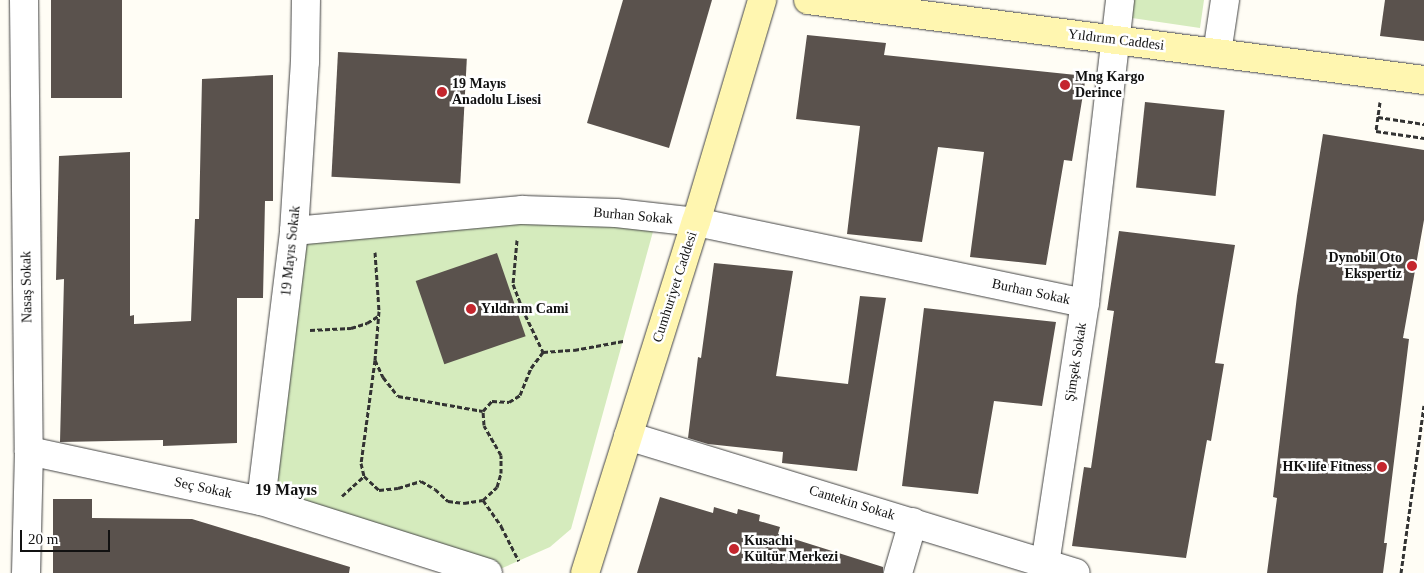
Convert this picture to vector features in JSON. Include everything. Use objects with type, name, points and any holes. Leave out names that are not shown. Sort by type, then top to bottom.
[{"type":"street","name":"Nasaş Sokak","points":[[24,0],[29,451],[26,573]]},
{"type":"street","name":"19 Mayıs Sokak","points":[[261,501],[294,231],[305,62],[306,0]]},
{"type":"street","name":"Cumhuriyet Caddesi","points":[[585,573],[696,222],[762,0]]},
{"type":"street","name":"Yıldırım Caddesi","points":[[808,0],[1424,80]]},
{"type":"street","name":"Şimşek Sokak","points":[[1045,564],[1085,303],[1120,0]]},
{"type":"street","points":[[1217,53],[1224,0]]},
{"type":"street","name":"Burhan Sokak","points":[[294,231],[522,210],[616,213],[696,222],[1085,303]]},
{"type":"street","name":"Cantekin Sokak","points":[[628,436],[1075,573]]},
{"type":"street","name":"Seç Sokak","points":[[29,451],[261,501],[488,573]]},
{"type":"street","points":[[898,573],[913,522]]},
{"type":"path","points":[[1424,124],[1378,117],[1376,131],[1424,138]]},
{"type":"path","points":[[522,210],[513,284],[543,352]]},
{"type":"path","points":[[373,224],[378,316],[375,360],[364,426],[361,463],[364,476],[379,490],[398,488],[421,481],[435,488],[448,500],[464,503],[484,500],[497,487],[501,473],[501,455],[484,425],[483,411],[492,401],[509,402],[520,395],[530,368],[543,352],[623,341]]},
{"type":"path","points":[[282,326],[325,331],[351,328],[367,323],[378,316]]},
{"type":"path","points":[[375,360],[383,377],[398,396],[483,411]]},
{"type":"path","points":[[1401,573],[1424,406]]},
{"type":"path","points":[[484,500],[501,526],[519,561]]},
{"type":"green space","points":[[1134,0],[1204,0],[1200,28],[1132,18]]},
{"type":"green space","points":[[657,217],[571,529],[550,547],[491,573],[261,501],[294,231]]},
{"type":"building","points":[[51,0],[122,0],[122,98],[51,98]]},
{"type":"building","points":[[623,0],[712,0],[669,148],[587,123]]},
{"type":"building","points":[[1385,0],[1424,0],[1424,41],[1380,36]]},
{"type":"building","points":[[807,35],[886,43],[884,55],[1086,76],[1072,161],[1064,160],[1046,265],[970,257],[984,152],[938,147],[922,242],[847,234],[860,126],[796,119]]},
{"type":"building","points":[[338,52],[467,59],[460,184],[331,177]]},
{"type":"building","points":[[273,75],[273,201],[265,201],[263,298],[237,298],[237,443],[163,446],[163,440],[60,442],[64,279],[56,280],[59,156],[130,152],[130,316],[134,315],[134,324],[191,321],[195,219],[199,219],[202,79]]},
{"type":"building","points":[[1145,102],[1225,110],[1216,196],[1136,188]]},
{"type":"building","points":[[1323,134],[1424,150],[1424,220],[1403,338],[1409,339],[1384,543],[1387,543],[1383,573],[1267,573],[1277,498],[1273,497],[1297,296]]},
{"type":"building","points":[[1119,231],[1235,245],[1215,363],[1224,364],[1211,441],[1207,440],[1186,558],[1072,546],[1084,467],[1091,468],[1114,311],[1107,310]]},
{"type":"building","name":"Yıldırım Cami","points":[[497,253],[526,336],[444,364],[416,281]]},
{"type":"building","points":[[714,263],[793,271],[776,376],[848,384],[860,296],[886,298],[857,471],[782,463],[783,452],[708,444],[688,438],[698,357],[701,358]]},
{"type":"building","points":[[924,308],[1056,322],[1042,406],[994,401],[978,494],[902,486]]},
{"type":"building","name":"Kusachi Kültür Merkezi","points":[[660,497],[713,513],[714,507],[737,514],[738,509],[760,515],[759,521],[780,527],[778,534],[883,567],[883,573],[637,573]]},
{"type":"building","points":[[53,499],[92,499],[92,518],[192,519],[350,567],[349,573],[53,573]]},
{"type":"place","name":"Mng Kargo Derince","points":[[1065,85]]},
{"type":"place","name":"19 Mayıs Anadolu Lisesi","points":[[442,92]]},
{"type":"place","name":"Dynobil Oto Ekspertiz","points":[[1412,266]]},
{"type":"place","name":"Yıldırım Cami","points":[[471,309]]},
{"type":"place","name":"HK life Fitness","points":[[1382,467]]},
{"type":"place","name":"Kusachi Kültür Merkezi","points":[[734,549]]},
{"type":"district","name":"19 Mayıs","points":[[286,490]]}]
